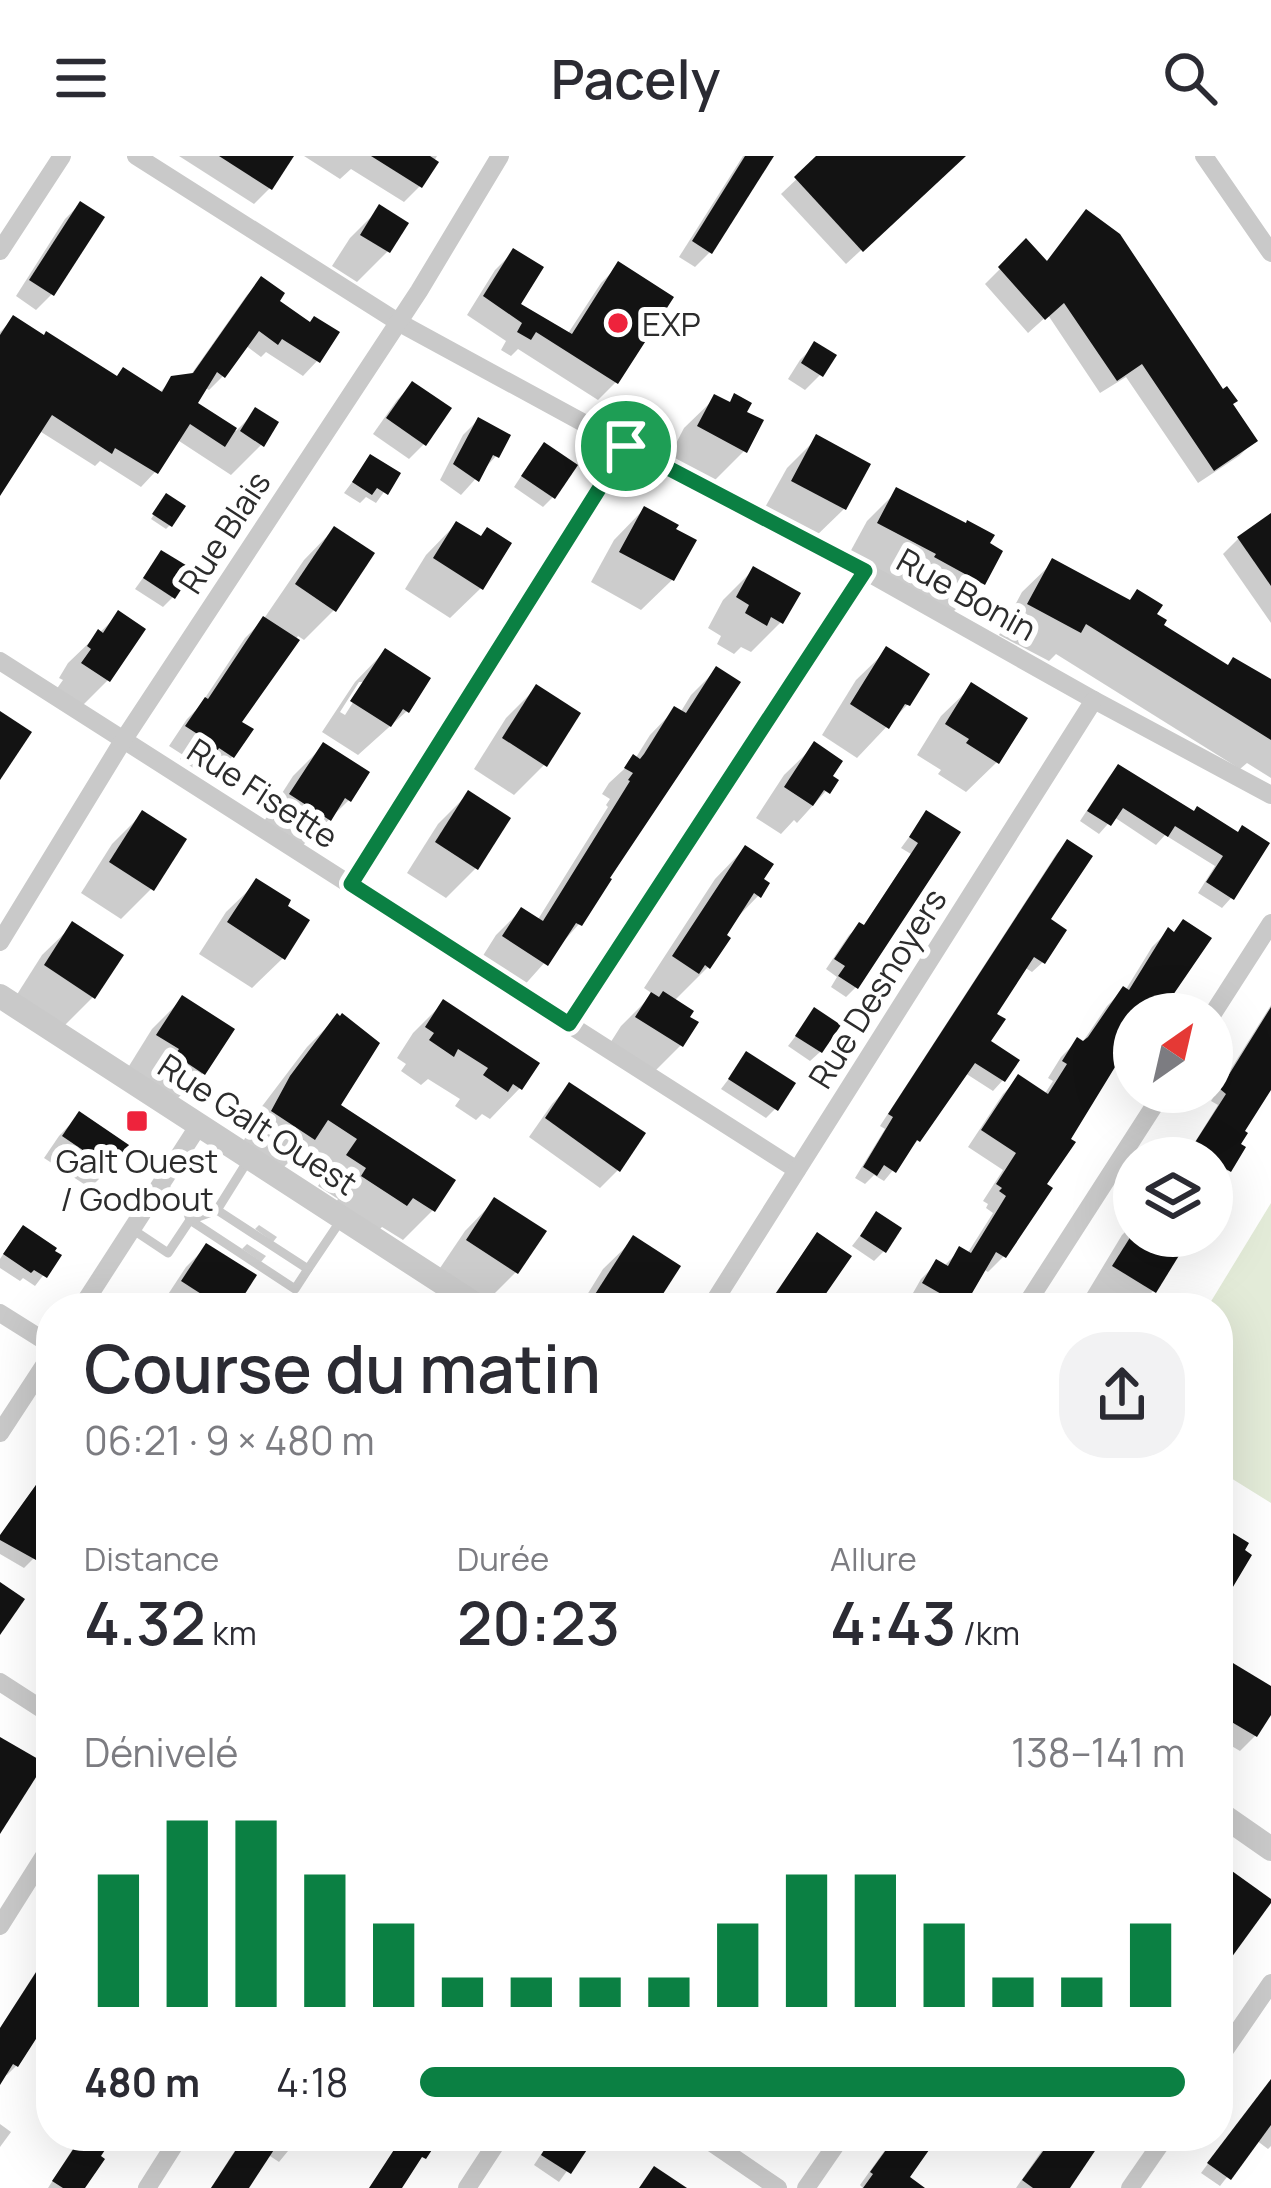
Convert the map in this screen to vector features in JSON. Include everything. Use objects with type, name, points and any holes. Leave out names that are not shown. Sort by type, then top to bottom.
[{"type":"street","points":[[0,251],[62,156]]},
{"type":"street","name":"Rue Bonin","points":[[136,156],[398,322],[1271,795]]},
{"type":"street","name":"Rue Blais","points":[[0,942],[124,739],[398,322],[500,156]]},
{"type":"street","points":[[1204,156],[1271,253]]},
{"type":"street","points":[[351,884],[626,446]]},
{"type":"street","points":[[569,1024],[865,571]]},
{"type":"street","name":"Rue Fisette","points":[[0,661],[797,1170]]},
{"type":"street","name":"Rue Desnoyers","points":[[719,1293],[1094,700]]},
{"type":"street","points":[[1226,993],[1271,923]]},
{"type":"street","name":"Rue Galt Ouest","points":[[0,996],[458,1293]]},
{"type":"street","points":[[1034,1293],[1149,1113]]},
{"type":"street","points":[[90,1293],[199,1125]]},
{"type":"street","points":[[0,1313],[36,1336]]},
{"type":"street","points":[[0,1433],[36,1378]]},
{"type":"street","points":[[0,1682],[36,1705]]},
{"type":"street","points":[[1233,1823],[1271,1850]]},
{"type":"street","points":[[0,1926],[36,1869]]},
{"type":"street","points":[[1233,2038],[1271,1983]]},
{"type":"street","points":[[147,2188],[170,2151]]},
{"type":"street","points":[[467,2188],[491,2151]]},
{"type":"street","points":[[724,2151],[778,2188]]},
{"type":"street","points":[[806,2188],[832,2151]]},
{"type":"street","points":[[1130,2188],[1156,2151]]},
{"type":"lane","points":[[131,1228],[168,1252],[190,1220],[218,1210],[250,1158]]},
{"type":"lane","points":[[160,1185],[184,1201],[190,1220],[295,1289],[342,1218]]},
{"type":"lane","points":[[218,1210],[308,1269]]},
{"type":"green space","points":[[1271,1203],[1271,1503],[1233,1479],[1233,1293],[1216,1293]]},
{"type":"building","points":[[219,156],[294,156],[272,190]]},
{"type":"building","points":[[371,156],[430,156],[439,162],[422,188]]},
{"type":"building","points":[[745,156],[774,156],[712,254],[692,241]]},
{"type":"building","points":[[816,156],[966,156],[863,252],[794,177]]},
{"type":"building","points":[[80,201],[105,217],[54,296],[29,280]]},
{"type":"building","points":[[379,204],[409,223],[390,253],[360,235]]},
{"type":"building","points":[[1086,209],[1120,234],[1223,389],[1227,386],[1238,401],[1233,404],[1258,441],[1214,471],[1142,364],[1117,381],[1064,303],[1045,320],[998,267],[1026,238],[1047,261]]},
{"type":"building","name":"EXP","points":[[513,248],[544,267],[521,304],[572,334],[618,261],[674,297],[618,384],[536,332],[531,340],[517,332],[522,323],[483,296]]},
{"type":"building","points":[[261,276],[285,293],[280,301],[310,322],[314,316],[340,332],[320,363],[282,339],[278,345],[259,331],[225,378],[217,372],[198,403],[237,428],[225,447],[190,424],[158,474],[115,448],[112,454],[52,415],[0,496],[0,335],[13,315],[117,376],[123,367],[162,392],[171,376],[193,373]]},
{"type":"building","points":[[814,341],[837,355],[823,377],[801,363]]},
{"type":"building","points":[[412,381],[452,408],[426,446],[386,418]]},
{"type":"building","points":[[734,393],[752,403],[747,412],[764,420],[747,453],[697,426],[714,394],[730,402]]},
{"type":"building","points":[[255,407],[279,422],[264,447],[240,431]]},
{"type":"building","points":[[478,417],[511,435],[499,458],[493,455],[479,482],[453,464]]},
{"type":"building","points":[[816,434],[871,464],[846,510],[791,481]]},
{"type":"building","points":[[544,442],[578,465],[555,499],[521,476]]},
{"type":"building","points":[[370,454],[401,473],[388,495],[377,488],[372,495],[352,482]]},
{"type":"building","points":[[896,487],[995,535],[990,543],[1003,551],[985,585],[877,523]]},
{"type":"building","points":[[166,493],[186,506],[172,527],[152,514]]},
{"type":"building","points":[[644,506],[697,540],[674,581],[619,552]]},
{"type":"building","points":[[1271,513],[1271,586],[1237,537]]},
{"type":"building","points":[[456,521],[481,536],[487,527],[512,543],[483,590],[433,558]]},
{"type":"building","points":[[334,526],[375,553],[336,612],[295,584]]},
{"type":"building","points":[[161,550],[194,570],[175,599],[143,578]]},
{"type":"building","points":[[1052,558],[1130,600],[1137,589],[1163,605],[1157,614],[1167,620],[1164,625],[1228,665],[1233,657],[1271,679],[1271,740],[1086,624],[1081,633],[1027,604]]},
{"type":"building","points":[[753,566],[801,593],[783,624],[771,617],[767,626],[745,613],[749,605],[736,597]]},
{"type":"building","points":[[118,610],[146,629],[110,682],[81,663],[98,629],[103,633]]},
{"type":"building","points":[[263,616],[300,640],[242,722],[254,729],[234,758],[196,740],[199,735],[185,726]]},
{"type":"building","points":[[886,646],[930,674],[889,729],[850,704]]},
{"type":"building","points":[[385,648],[431,678],[409,713],[403,709],[391,727],[350,701]]},
{"type":"building","points":[[716,666],[741,682],[582,926],[576,923],[548,966],[502,936],[521,907],[543,921],[630,781],[633,773],[624,768],[633,754],[640,759],[674,706],[686,713]]},
{"type":"building","points":[[971,682],[1028,718],[999,764],[945,724]]},
{"type":"building","points":[[536,684],[581,713],[547,767],[502,738]]},
{"type":"building","points":[[0,711],[32,732],[0,780]]},
{"type":"building","points":[[814,741],[843,761],[833,776],[839,780],[830,794],[824,790],[813,806],[784,787]]},
{"type":"building","points":[[323,742],[370,772],[351,802],[345,798],[331,821],[289,794]]},
{"type":"building","points":[[1118,764],[1194,811],[1197,806],[1238,832],[1242,825],[1270,843],[1234,900],[1206,882],[1223,856],[1175,826],[1168,837],[1123,808],[1111,826],[1087,811]]},
{"type":"building","points":[[468,790],[511,818],[478,870],[435,842]]},
{"type":"building","points":[[142,810],[187,839],[154,891],[109,862]]},
{"type":"building","points":[[926,810],[961,832],[858,989],[838,976],[845,966],[834,959],[859,922],[864,925],[918,843],[909,837]]},
{"type":"building","points":[[1067,839],[1093,856],[1051,919],[1067,930],[1045,964],[1034,957],[997,1014],[1006,1019],[991,1041],[1020,1060],[1005,1082],[975,1063],[896,1173],[884,1165],[877,1176],[863,1167],[893,1117],[888,1114]]},
{"type":"building","points":[[745,845],[774,864],[764,879],[770,883],[761,898],[754,893],[710,969],[705,965],[699,974],[672,956]]},
{"type":"building","points":[[256,878],[291,900],[288,906],[310,920],[285,960],[227,922]]},
{"type":"building","points":[[1183,919],[1212,938],[1174,993],[1118,993],[1123,986],[1129,990],[1168,927],[1174,932]]},
{"type":"building","points":[[72,921],[124,955],[95,999],[44,965]]},
{"type":"building","points":[[663,991],[694,1011],[690,1017],[699,1022],[683,1047],[635,1017],[651,992],[659,997]]},
{"type":"building","points":[[182,995],[235,1029],[205,1075],[175,1055],[179,1049],[156,1035]]},
{"type":"building","points":[[443,999],[540,1063],[522,1090],[513,1084],[508,1092],[483,1075],[488,1068],[458,1049],[454,1057],[429,1040],[434,1033],[425,1027]]},
{"type":"building","points":[[1113,1001],[1113,1070],[1071,1139],[1076,1142],[1047,1184],[1053,1188],[1006,1258],[996,1252],[972,1293],[940,1293],[922,1283],[936,1259],[948,1266],[959,1246],[971,1253],[1006,1196],[996,1184],[1016,1153],[981,1130],[1018,1074],[1048,1094],[1077,1037],[1083,1041]]},
{"type":"building","points":[[814,1007],[841,1025],[822,1053],[795,1036]]},
{"type":"building","points":[[1271,1007],[1271,1090],[1245,1131],[1241,1144],[1246,1147],[1233,1169],[1233,1137],[1198,1137],[1214,1113],[1233,1113],[1233,1068]]},
{"type":"building","points":[[337,1013],[380,1043],[341,1105],[456,1180],[435,1212],[413,1198],[407,1206],[361,1176],[366,1168],[346,1155],[357,1139],[328,1120],[315,1140],[271,1111],[290,1076]]},
{"type":"building","points":[[746,1051],[796,1083],[778,1111],[728,1079]]},
{"type":"building","points":[[569,1082],[646,1133],[620,1172],[545,1118]]},
{"type":"building","points":[[79,1111],[129,1145],[112,1170],[62,1136]]},
{"type":"building","points":[[494,1197],[547,1231],[518,1274],[466,1240]]},
{"type":"building","points":[[876,1211],[902,1228],[886,1253],[860,1236]]},
{"type":"building","points":[[23,1225],[62,1255],[47,1278],[3,1254]]},
{"type":"building","points":[[817,1232],[852,1256],[826,1293],[776,1293]]},
{"type":"building","points":[[633,1235],[681,1266],[664,1293],[596,1293]]},
{"type":"building","points":[[206,1243],[257,1275],[246,1293],[200,1293],[181,1281]]},
{"type":"building","points":[[1118,1257],[1178,1257],[1156,1293],[1112,1266]]},
{"type":"building","points":[[36,1485],[36,1560],[0,1540]]},
{"type":"building","points":[[1233,1533],[1249,1543],[1245,1550],[1252,1555],[1233,1587]]},
{"type":"building","points":[[0,1582],[25,1599],[0,1635]]},
{"type":"building","points":[[1233,1663],[1271,1686],[1271,1715],[1257,1737],[1233,1723]]},
{"type":"building","points":[[0,1737],[36,1758],[36,1777],[0,1834]]},
{"type":"building","points":[[1233,1872],[1271,1903],[1233,1955]]},
{"type":"building","points":[[36,1972],[36,2039],[0,2085],[0,2028]]},
{"type":"building","points":[[1271,2079],[1271,2125],[1231,2180],[1207,2163],[1216,2151],[1233,2151],[1233,2129]]},
{"type":"building","points":[[72,2151],[104,2151],[101,2156],[105,2159],[85,2188],[63,2188],[52,2181]]},
{"type":"building","points":[[235,2151],[273,2151],[249,2188],[211,2188]]},
{"type":"building","points":[[393,2151],[431,2151],[402,2188],[369,2188]]},
{"type":"building","points":[[544,2151],[586,2151],[571,2174],[541,2155]]},
{"type":"building","points":[[885,2151],[928,2151],[910,2177],[925,2188],[863,2188]]},
{"type":"building","points":[[1043,2151],[1095,2151],[1070,2188],[1033,2188],[1022,2180]]},
{"type":"building","points":[[654,2166],[687,2188],[639,2188]]},
{"type":"place","name":"EXP","points":[[618,323]]},
{"type":"place","name":"Galt Ouest / Godbout","points":[[137,1121]]},
{"type":"route","points":[[626,446],[865,571],[569,1024],[351,884],[626,446]]}]
